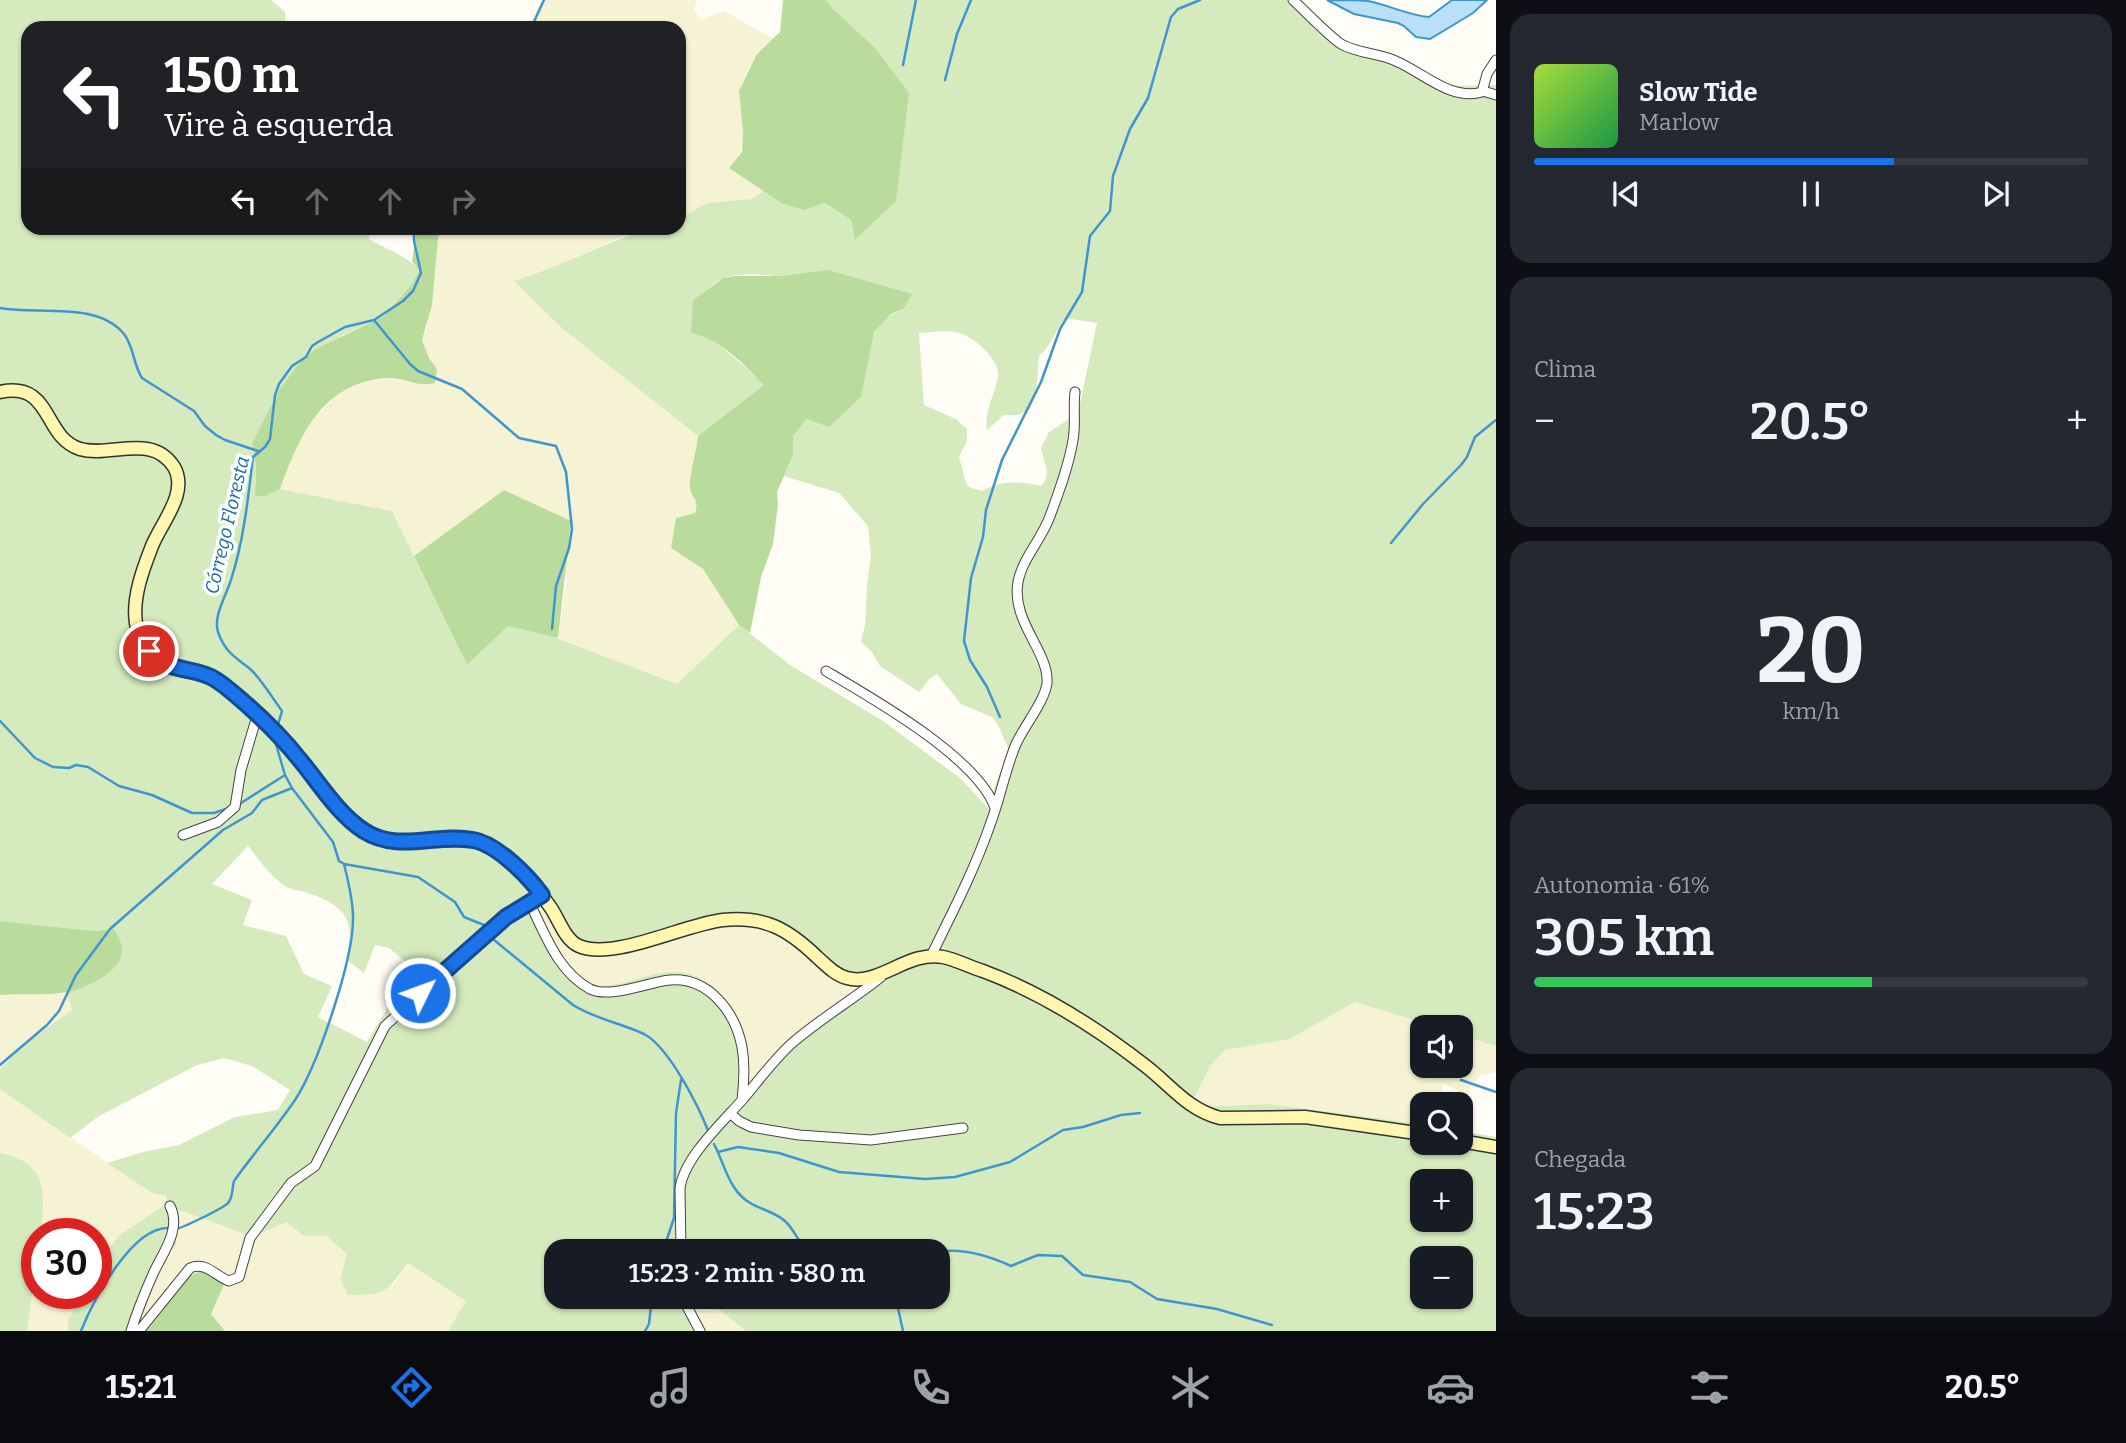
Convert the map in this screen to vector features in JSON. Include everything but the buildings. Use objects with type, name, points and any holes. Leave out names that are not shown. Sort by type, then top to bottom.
[{"type":"main road","points":[[0,392],[29,393],[43,407],[65,440],[80,449],[145,448],[158,453],[173,466],[178,479],[177,491],[153,543],[140,584],[136,614],[138,632],[149,651],[161,663],[211,677],[232,692],[275,733],[327,795],[363,830],[383,840],[394,842],[461,839],[486,844],[508,860],[542,895],[572,942],[590,949],[605,949],[720,920],[745,920],[767,923],[794,935],[828,967],[846,978],[869,978],[909,960],[931,956],[944,957],[1017,984],[1087,1023],[1152,1071],[1178,1097],[1195,1109],[1210,1115],[1220,1118],[1305,1117],[1410,1132]]},
{"type":"main road","points":[[1473,1143],[1496,1147]]},
{"type":"street","points":[[1293,0],[1342,44],[1394,60],[1438,84],[1466,94],[1483,90],[1496,95]]},
{"type":"street","points":[[1483,90],[1487,74],[1496,60]]},
{"type":"street","points":[[931,956],[973,870],[1015,747],[1047,686],[1045,670],[1019,612],[1016,591],[1021,571],[1043,534],[1070,453],[1074,436],[1075,392]]},
{"type":"street","points":[[826,671],[896,713],[969,770],[987,790],[995,810]]},
{"type":"street","points":[[183,835],[218,822],[235,807],[241,770],[257,716]]},
{"type":"street","points":[[139,1331],[190,1268],[205,1266],[229,1281],[239,1277],[250,1238],[291,1183],[315,1166],[385,1026],[489,933],[542,895]]},
{"type":"street","points":[[529,902],[555,955],[573,975],[591,989],[612,992],[681,980],[698,984],[715,995],[729,1015],[740,1041],[743,1057],[742,1100]]},
{"type":"street","points":[[681,1239],[680,1181],[691,1161],[790,1046],[891,969]]},
{"type":"street","points":[[730,1113],[751,1127],[846,1139],[882,1139],[963,1128]]},
{"type":"street","points":[[131,1331],[154,1272],[168,1246],[173,1217],[170,1206]]},
{"type":"street","points":[[688,1309],[700,1331]]},
{"type":"shaded area","points":[[542,0],[697,0],[694,10],[701,20],[724,11],[774,39],[757,54],[739,91],[743,132],[741,152],[729,168],[763,191],[751,199],[707,203],[686,215],[686,21],[532,21]]},
{"type":"shaded area","points":[[438,235],[627,235],[514,281],[564,330],[698,436],[690,488],[697,507],[695,513],[674,535],[671,548],[703,569],[739,625],[677,684],[558,638],[567,577],[504,490],[414,556],[392,511],[280,489],[294,451],[314,417],[340,392],[389,377],[413,383],[435,383],[437,370],[422,340],[427,327]]},
{"type":"shaded area","points":[[541,904],[706,923],[770,924],[871,982],[748,1081],[717,989],[684,971],[667,971],[627,983],[604,986],[582,981],[563,964],[534,908]]},
{"type":"shaded area","points":[[66,992],[72,1010],[26,1043],[0,1069],[0,995]]},
{"type":"shaded area","points":[[1355,1002],[1410,1019],[1410,1078],[1473,1078],[1473,1039],[1496,1046],[1496,1072],[1480,1076],[1472,1084],[1469,1092],[1461,1092],[1443,1084],[1441,1092],[1410,1092],[1410,1122],[1269,1104],[1218,1106],[1192,1103],[1211,1065],[1225,1050],[1290,1039]]},
{"type":"shaded area","points":[[0,1089],[152,1193],[167,1196],[166,1204],[120,1235],[112,1247],[112,1218],[37,1218],[7,1154],[0,1153]]},
{"type":"shaded area","points":[[175,1209],[253,1237],[286,1222],[304,1236],[326,1236],[347,1254],[340,1279],[393,1285],[408,1263],[467,1301],[448,1331],[225,1331],[211,1314],[189,1277],[146,1331],[132,1331]]},
{"type":"shaded area","points":[[30,1309],[74,1309],[68,1320],[68,1331],[27,1331]]},
{"type":"shaded area","points":[[690,1309],[719,1309],[746,1331],[702,1331]]},
{"type":"green space","points":[[0,0],[271,0],[285,12],[285,21],[21,21],[21,235],[369,235],[369,239],[419,269],[412,284],[384,316],[341,336],[278,392],[252,443],[256,466],[255,496],[265,496],[280,489],[392,511],[467,665],[508,626],[554,637],[677,684],[739,625],[790,665],[883,721],[960,778],[989,809],[1009,750],[998,725],[992,717],[961,704],[937,674],[929,679],[919,692],[880,666],[872,652],[861,642],[871,555],[868,526],[839,493],[784,476],[793,455],[793,436],[870,345],[882,323],[903,309],[788,278],[742,275],[716,282],[694,300],[705,335],[765,385],[698,436],[564,330],[514,281],[634,235],[686,235],[686,215],[707,203],[751,199],[763,191],[781,203],[823,203],[851,220],[855,239],[896,201],[833,9],[826,0],[1294,0],[1343,45],[1387,59],[1431,79],[1454,86],[1496,85],[1496,1046],[1473,1039],[1473,1015],[1410,1015],[1410,1019],[1355,1002],[1290,1039],[1225,1050],[1211,1065],[1192,1103],[1218,1106],[1269,1104],[1410,1122],[1410,1155],[1473,1155],[1473,1133],[1496,1137],[1496,1331],[746,1331],[719,1309],[950,1309],[950,1239],[544,1239],[544,1309],[690,1309],[702,1331],[448,1331],[466,1301],[408,1263],[384,1290],[371,1294],[348,1295],[340,1279],[347,1254],[326,1236],[304,1236],[286,1222],[253,1237],[176,1209],[176,1246],[159,1261],[132,1331],[68,1331],[68,1320],[74,1309],[112,1309],[112,1245],[120,1235],[166,1204],[167,1196],[152,1193],[107,1163],[179,1145],[235,1117],[278,1110],[290,1090],[252,1066],[224,1058],[197,1065],[99,1116],[70,1138],[0,1089],[0,1069],[26,1043],[72,1010],[66,992],[91,984],[114,929],[94,931],[0,921]],"holes":[[[1065,318],[1097,323],[1078,413],[1049,432],[1041,448],[1047,473],[1045,482],[1041,486],[1018,482],[1003,483],[982,491],[969,487],[959,457],[967,441],[967,429],[956,419],[924,405],[919,333],[957,332],[974,341],[992,358],[998,377],[988,409],[987,430],[1004,415],[1018,415],[1030,409],[1036,393],[1039,356]],[[248,846],[285,886],[318,897],[338,908],[348,923],[350,933],[346,959],[364,973],[375,945],[389,948],[419,973],[392,1000],[367,1042],[318,1017],[332,986],[304,974],[286,936],[243,925],[252,900],[212,884]],[[542,904],[556,929],[574,949],[593,955],[739,921],[787,933],[864,984],[869,984],[748,1081],[734,1021],[724,999],[713,986],[682,972],[665,972],[614,985],[598,985],[581,979],[560,960],[534,908]]]},
{"type":"green space","points":[[783,0],[826,0],[875,48],[909,93],[896,201],[855,240],[851,220],[824,203],[804,210],[781,203],[729,168],[742,152],[739,91],[757,54],[780,32]]},
{"type":"green space","points":[[416,235],[438,235],[432,305],[422,340],[437,369],[435,383],[423,384],[387,378],[364,382],[345,390],[329,401],[305,432],[280,489],[265,496],[255,496],[256,466],[252,443],[278,392],[297,366],[316,349],[384,316],[412,284],[419,270],[412,261]]},
{"type":"green space","points":[[828,270],[912,294],[903,309],[891,314],[874,332],[861,397],[829,427],[807,419],[793,436],[793,455],[777,492],[773,544],[761,577],[750,633],[739,625],[703,569],[671,548],[676,518],[695,513],[696,501],[690,483],[698,436],[764,385],[722,346],[691,333],[693,300],[723,278],[783,276]]},
{"type":"green space","points":[[504,490],[571,521],[558,638],[508,626],[467,665],[414,556]]},
{"type":"green space","points":[[0,921],[94,931],[114,929],[121,944],[121,957],[102,978],[74,990],[50,994],[0,995]]},
{"type":"green space","points":[[0,1153],[16,1157],[35,1172],[43,1193],[43,1206],[42,1218],[21,1218],[21,1309],[30,1309],[27,1331],[0,1331]]},
{"type":"green space","points":[[205,1268],[225,1282],[211,1314],[225,1331],[146,1331],[189,1277]]},
{"type":"water","points":[[1327,0],[1368,1],[1429,17],[1452,0],[1487,0],[1473,13],[1430,39],[1416,37],[1398,23],[1354,14]]},
{"type":"waterway","name":"Córrego Floresta","points":[[534,21],[544,0]]},
{"type":"waterway","points":[[903,65],[916,0]]},
{"type":"waterway","points":[[945,80],[957,34],[971,0]]},
{"type":"waterway","points":[[1000,717],[987,687],[970,660],[964,641],[971,578],[983,537],[986,510],[1002,460],[1041,382],[1060,329],[1082,292],[1090,236],[1110,211],[1113,176],[1130,129],[1148,98],[1171,17],[1178,9],[1200,0]]},
{"type":"waterway","name":"Córrego Floresta","points":[[277,728],[282,711],[262,682],[227,649],[217,626],[239,549],[253,457],[270,439],[275,395],[279,384],[292,366],[306,357],[312,346],[318,342],[345,327],[374,320],[413,291],[421,273],[414,235]]},
{"type":"waterway","points":[[0,308],[83,313],[112,324],[127,339],[142,378],[194,411],[216,435],[258,451]]},
{"type":"waterway","points":[[374,320],[418,371],[462,389],[519,438],[556,446],[566,472],[572,529],[569,548],[556,586],[552,629]]},
{"type":"waterway","points":[[1391,543],[1423,504],[1461,465],[1475,437],[1496,420]]},
{"type":"waterway","points":[[0,721],[35,758],[53,767],[88,767],[119,786],[152,795],[192,813],[214,813],[229,808]]},
{"type":"waterway","name":"Córrego Floresta","points":[[275,741],[285,775],[333,842],[339,861],[418,877],[455,902],[464,917],[484,925],[493,939],[573,1005],[644,1034],[654,1041],[682,1079],[709,1133]]},
{"type":"waterway","points":[[241,803],[285,775]]},
{"type":"waterway","points":[[0,1065],[47,1025],[59,1011],[76,975],[110,929],[223,830],[252,813],[262,800],[292,788]]},
{"type":"waterway","points":[[176,1229],[203,1218],[230,1201],[234,1181],[288,1110],[304,1084],[324,1038],[348,958],[353,917],[344,864]]},
{"type":"waterway","name":"Córrego Floresta","points":[[667,1239],[674,1218],[676,1113],[681,1080]]},
{"type":"waterway","points":[[1461,1080],[1496,1092]]},
{"type":"waterway","points":[[718,1152],[738,1147],[779,1153],[839,1172],[925,1179],[955,1177],[1010,1162],[1063,1130],[1083,1127],[1121,1115],[1140,1113]]},
{"type":"waterway","points":[[714,1144],[738,1193],[752,1204],[782,1219],[798,1239]]},
{"type":"waterway","points":[[81,1331],[104,1285],[128,1252],[141,1239],[155,1231],[169,1228]]},
{"type":"waterway","points":[[950,1251],[975,1254],[1011,1266],[1038,1255],[1062,1256],[1083,1275],[1130,1282],[1157,1299],[1217,1309],[1272,1325]]},
{"type":"waterway","name":"Córrego Floresta","points":[[645,1331],[649,1324],[651,1309]]},
{"type":"waterway","points":[[898,1309],[903,1331]]},
{"type":"route","points":[[149,651],[161,663],[211,677],[232,692],[295,753],[327,795],[363,830],[383,840],[405,843],[449,839],[475,840],[496,850],[536,886],[542,895],[506,917],[420,993]]}]
